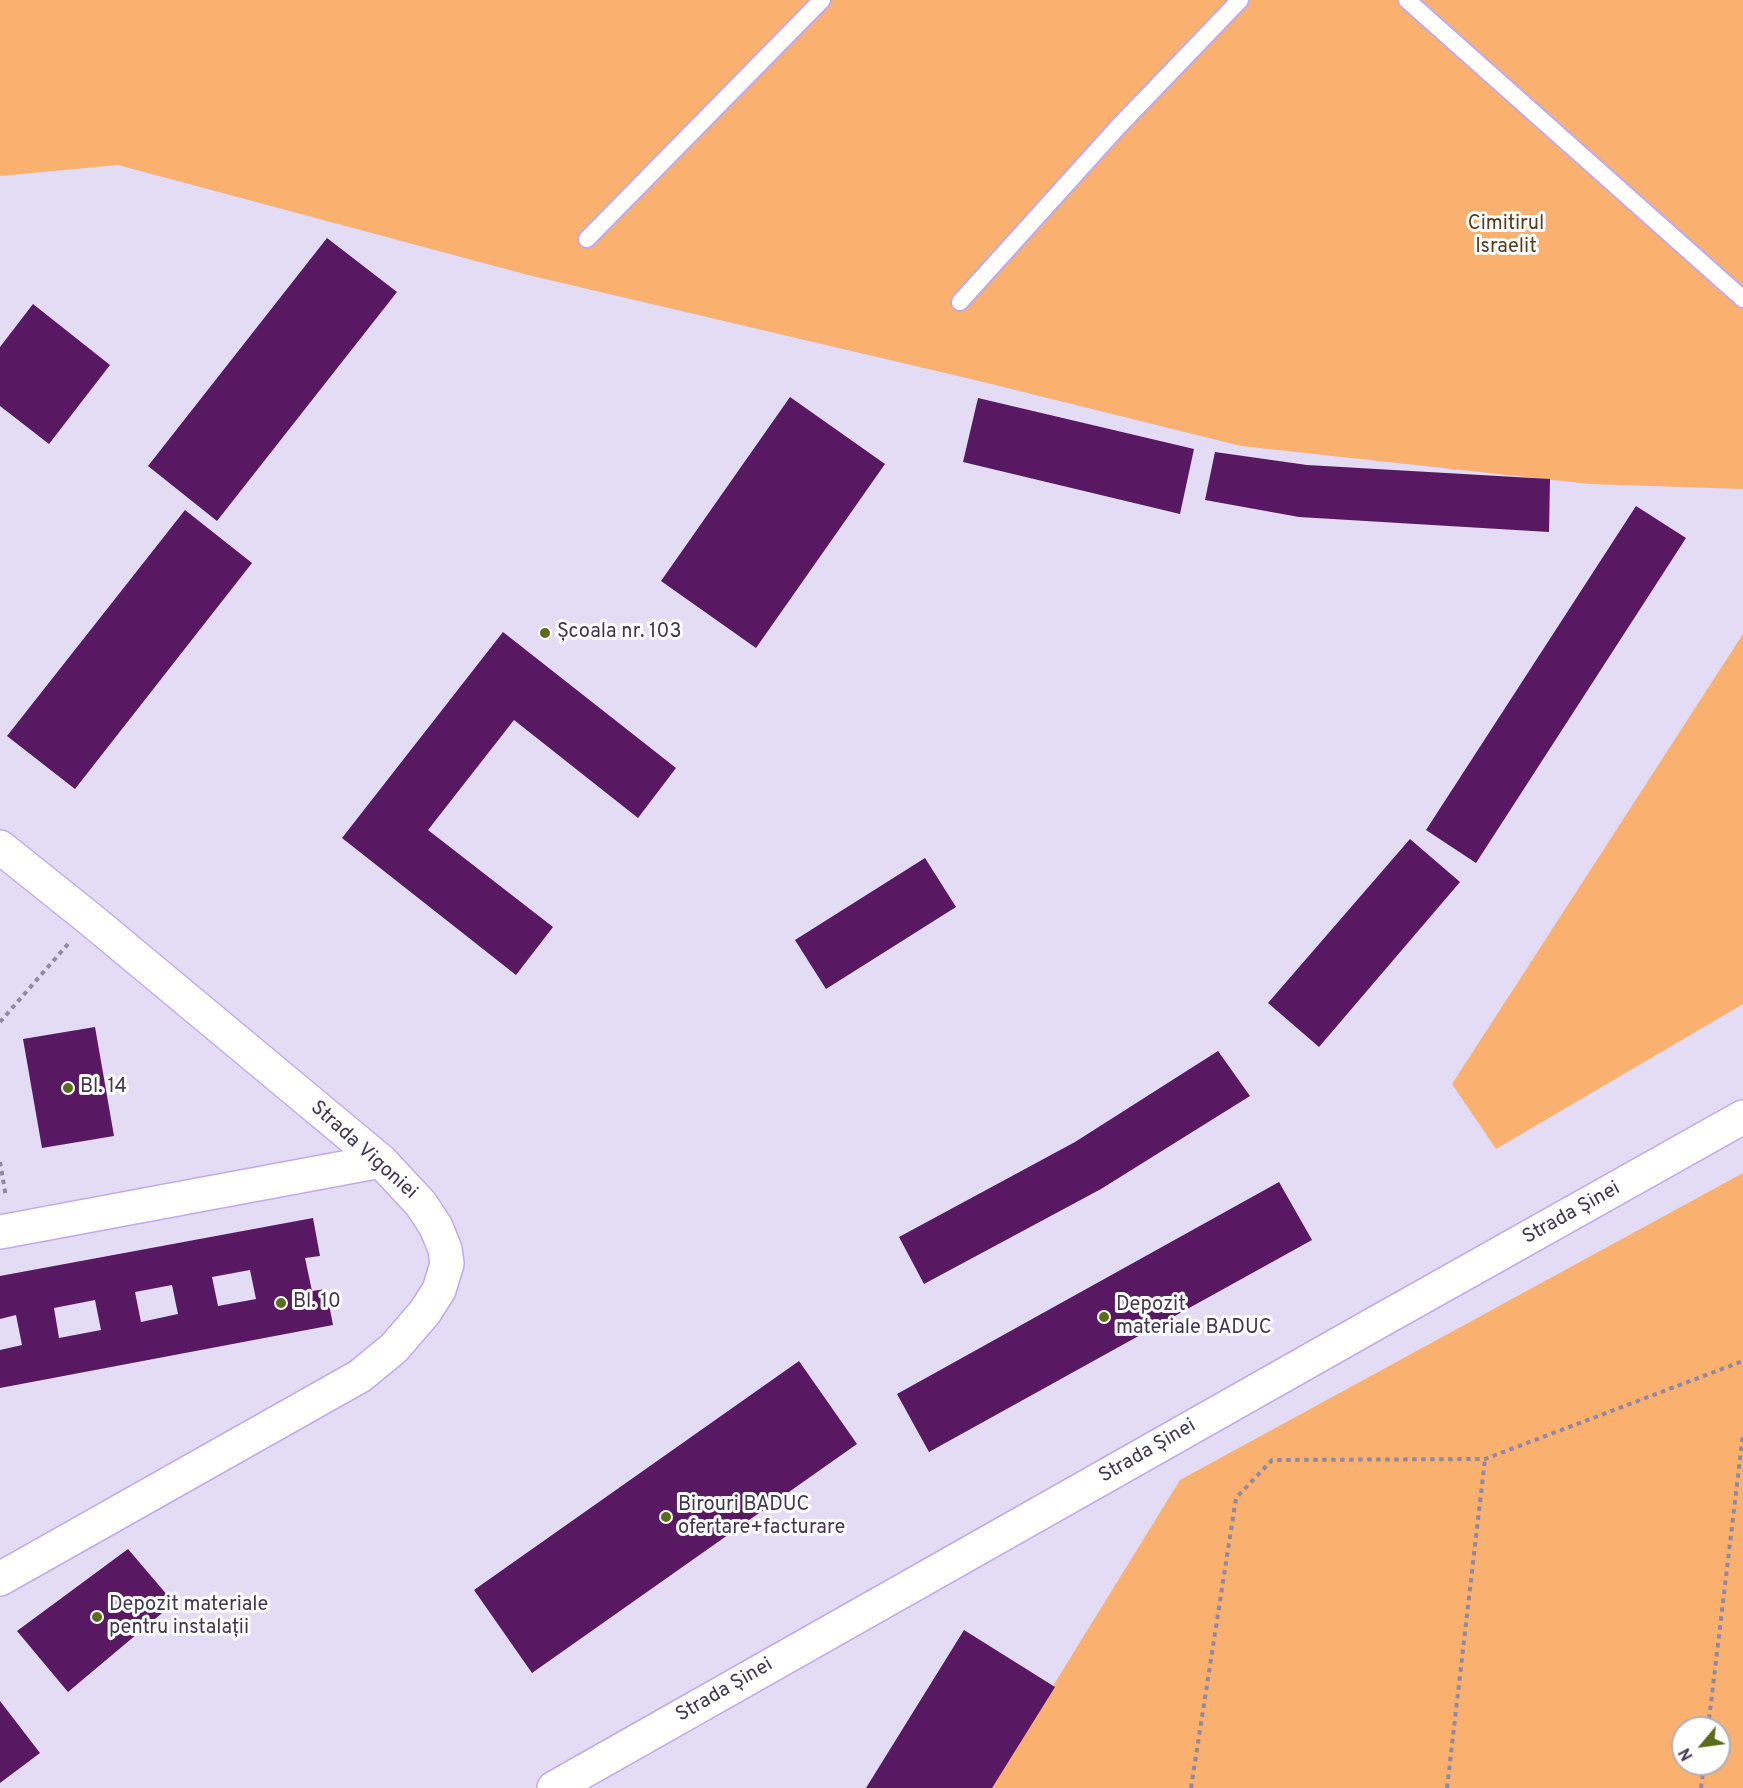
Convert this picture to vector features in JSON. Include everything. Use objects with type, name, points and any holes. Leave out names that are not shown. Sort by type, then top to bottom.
[{"type":"street","name":"Strada Vigoniei","points":[[0,1579],[360,1376],[394,1348],[425,1312],[439,1290],[447,1264],[445,1250],[436,1227],[421,1204],[381,1161],[90,919],[3,852]]},
{"type":"street","name":"Strada Șinei","points":[[554,1788],[1743,1117]]},
{"type":"street","points":[[0,1232],[381,1161]]},
{"type":"lane","points":[[587,238],[822,0]]},
{"type":"lane","points":[[960,302],[1118,127],[1240,0]]},
{"type":"lane","points":[[1407,0],[1743,299]]},
{"type":"path","points":[[0,1022],[90,919]]},
{"type":"path","points":[[1191,1788],[1236,1498],[1272,1460],[1485,1460],[1743,1361]]},
{"type":"path","points":[[1710,1716],[1741,1471],[1743,1434]]},
{"type":"path","points":[[1447,1788],[1485,1460]]},
{"type":"green space","name":"Cimitirul Israelit","points":[[0,0],[1743,0],[1743,489],[1590,484],[1241,446],[979,381],[528,275],[118,165],[0,176]]},
{"type":"green space","points":[[1743,634],[1743,1004],[1496,1149],[1452,1084]]},
{"type":"green space","points":[[1743,1173],[1743,1788],[990,1788],[1180,1480]]},
{"type":"building","points":[[327,238],[397,292],[217,521],[148,466]]},
{"type":"building","points":[[33,304],[110,365],[49,444],[0,406],[0,347]]},
{"type":"building","points":[[790,397],[885,464],[756,648],[661,581]]},
{"type":"building","points":[[978,398],[1194,449],[1180,514],[963,462]]},
{"type":"building","points":[[1215,452],[1307,465],[1550,479],[1549,532],[1299,517],[1205,500]]},
{"type":"building","points":[[1636,506],[1686,538],[1476,863],[1426,830]]},
{"type":"building","points":[[185,510],[252,563],[75,789],[7,736]]},
{"type":"building","points":[[503,632],[676,768],[638,818],[514,720],[428,830],[553,927],[516,975],[342,838]]},
{"type":"building","points":[[1410,839],[1460,882],[1319,1047],[1268,1003]]},
{"type":"building","points":[[925,858],[956,907],[826,989],[795,940]]},
{"type":"building","name":"Bl. 14","points":[[95,1027],[114,1136],[42,1148],[23,1039]]},
{"type":"building","points":[[1218,1051],[1250,1096],[1101,1189],[924,1284],[899,1237],[1075,1142]]},
{"type":"building","name":"Depozit materiale BADUC","points":[[1279,1182],[1312,1240],[929,1452],[897,1394]]},
{"type":"building","name":"Bl. 10","points":[[313,1218],[320,1256],[305,1258],[312,1291],[326,1289],[333,1325],[0,1388],[0,1350],[22,1345],[16,1315],[0,1319],[0,1276]],"holes":[[[250,1270],[256,1299],[218,1306],[212,1277]],[[172,1285],[178,1314],[141,1322],[135,1292]],[[95,1300],[101,1330],[59,1338],[54,1308]]]},
{"type":"building","name":"Birouri BADUC ofertare+facturare","points":[[799,1361],[857,1444],[532,1673],[474,1590]]},
{"type":"building","name":"Depozit materiale pentru instalații","points":[[128,1549],[174,1603],[68,1692],[17,1631]]},
{"type":"building","points":[[964,1630],[1055,1687],[992,1788],[866,1788]]},
{"type":"building","points":[[0,1701],[40,1753],[0,1783]]},
{"type":"place","name":"Școala nr. 103","points":[[545,633]]},
{"type":"place","name":"Bl. 14","points":[[68,1088]]},
{"type":"place","name":"Bl. 10","points":[[281,1303]]},
{"type":"place","name":"Depozit materiale BADUC","points":[[1104,1317]]},
{"type":"place","name":"Birouri BADUC ofertare+facturare","points":[[666,1517]]},
{"type":"place","name":"Depozit materiale pentru instalații","points":[[97,1617]]}]
